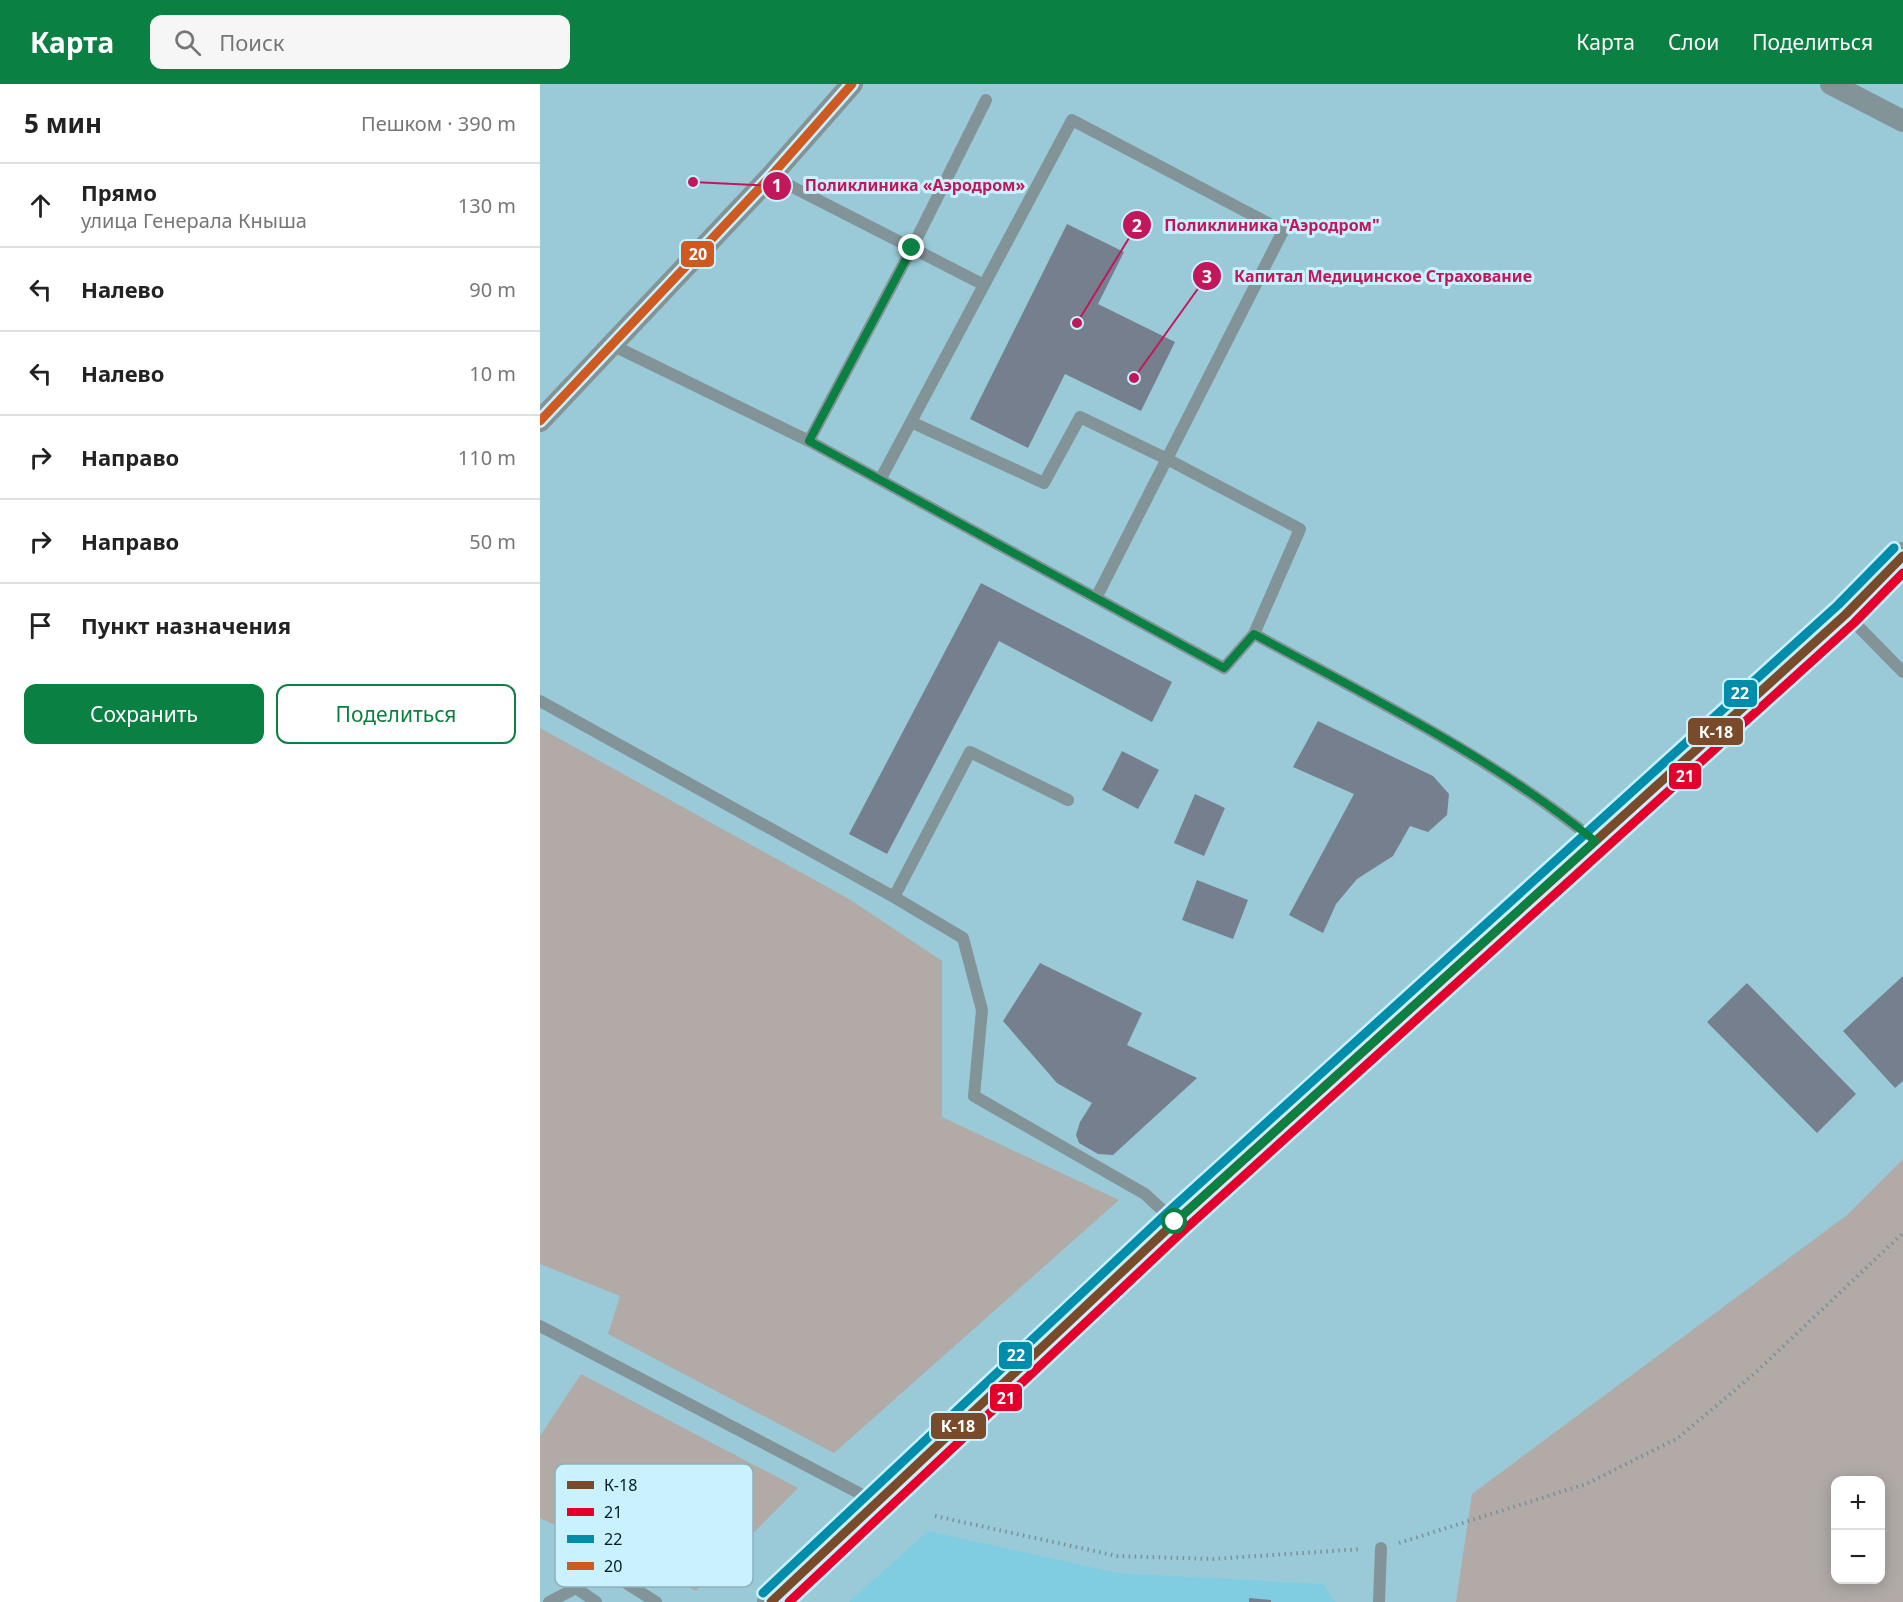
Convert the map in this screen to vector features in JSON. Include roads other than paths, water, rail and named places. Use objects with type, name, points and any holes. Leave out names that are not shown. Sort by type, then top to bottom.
[{"type":"street","points":[[540,421],[771,176],[852,84]]},
{"type":"street","points":[[1831,84],[1903,122]]},
{"type":"street","points":[[771,1602],[1175,1222],[1846,614],[1903,556]]},
{"type":"lane","points":[[809,441],[912,248],[986,100]]},
{"type":"lane","points":[[880,480],[1072,120],[1283,231],[1096,598]]},
{"type":"lane","points":[[771,176],[984,285]]},
{"type":"lane","points":[[612,345],[809,441],[1224,668],[1254,634],[1300,530],[1167,459],[1080,417],[1044,483],[911,422]]},
{"type":"lane","points":[[1846,614],[1903,672]]},
{"type":"lane","points":[[1254,634],[1444,738],[1558,812],[1595,841]]},
{"type":"lane","points":[[540,702],[894,897],[963,938],[982,1010],[974,1096],[1145,1194],[1175,1222]]},
{"type":"lane","points":[[894,897],[970,752],[1068,800]]},
{"type":"lane","points":[[540,1326],[876,1502]]},
{"type":"lane","points":[[1379,1602],[1381,1548]]},
{"type":"lane","points":[[632,1587],[656,1602]]},
{"type":"lane","points":[[549,1602],[576,1588],[596,1602]]},
{"type":"place","name":"Поликлиника «Аэродром»","points":[[693,182]]},
{"type":"place","name":"Поликлиника \"Аэродром\"","points":[[1077,323]]},
{"type":"place","name":"Капитал Медицинское Страхование","points":[[1134,378]]}]
